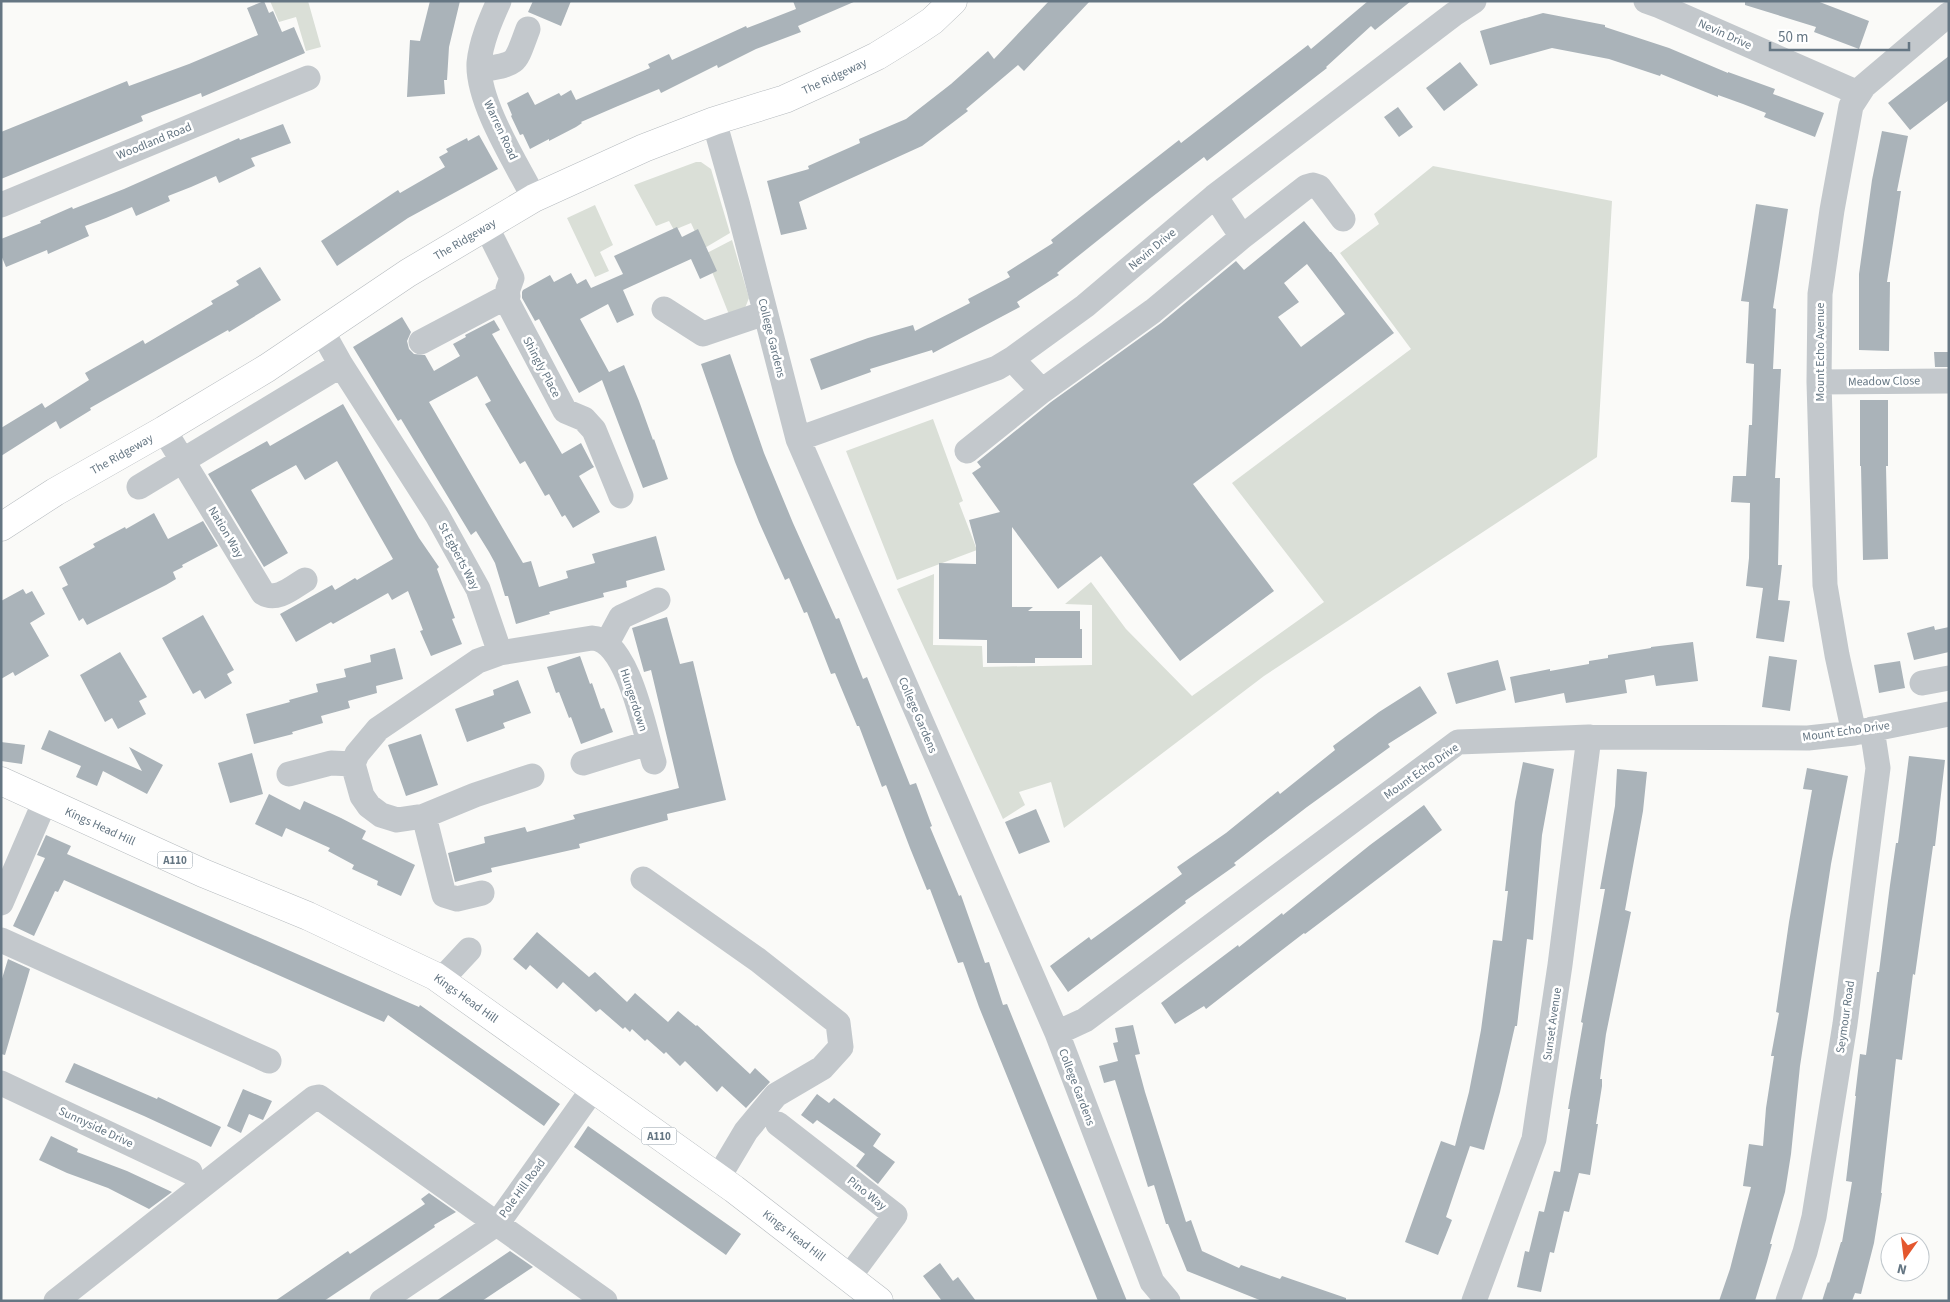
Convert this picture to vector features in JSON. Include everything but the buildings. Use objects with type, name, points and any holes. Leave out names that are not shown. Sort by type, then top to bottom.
[{"type":"main road","name":"The Ridgeway","points":[[1,527],[55,492],[164,430],[267,368],[408,273],[534,198],[644,148],[714,121],[785,99],[877,56],[932,21],[953,1]]},
{"type":"main road","name":"Kings Head Hill","points":[[1,781],[203,873],[343,932],[396,956],[441,980],[718,1178],[879,1301]]},
{"type":"street","name":"Warren Road","points":[[499,1],[484,40],[480,70],[485,98],[493,117],[534,198]]},
{"type":"street","name":"Nevin Drive","points":[[798,439],[997,368],[1012,360],[1085,306],[1215,196],[1454,14],[1474,1]]},
{"type":"street","name":"Nevin Drive","points":[[1646,1],[1858,93]]},
{"type":"street","name":"Mount Echo Avenue","points":[[1863,731],[1837,655],[1825,586],[1819,382],[1820,294],[1832,210],[1851,106],[1864,86],[1949,14]]},
{"type":"street","points":[[480,70],[510,65],[517,57],[528,29]]},
{"type":"street","name":"Woodland Road","points":[[1,204],[308,78]]},
{"type":"street","name":"College Gardens","points":[[714,121],[798,439],[1057,1034],[1141,1256],[1152,1282],[1163,1299]]},
{"type":"street","points":[[967,451],[1042,391],[1153,311],[1306,187],[1313,185],[1319,187],[1343,219]]},
{"type":"street","points":[[1215,196],[1242,237]]},
{"type":"street","name":"Shingly Place","points":[[486,226],[512,278],[507,301],[565,411],[584,418],[594,430],[621,496]]},
{"type":"street","points":[[421,342],[508,296]]},
{"type":"street","points":[[664,309],[703,334],[765,313]]},
{"type":"street","name":"St Egberts Way","points":[[322,331],[341,365],[437,515],[478,589],[500,653]]},
{"type":"street","points":[[1012,360],[1042,391]]},
{"type":"street","points":[[140,487],[341,365]]},
{"type":"street","name":"Meadow Close","points":[[1819,382],[1949,380]]},
{"type":"street","name":"Nation Way","points":[[164,430],[263,593],[269,597],[277,596],[305,580]]},
{"type":"street","points":[[532,776],[475,795],[431,814],[397,820],[381,816],[369,806],[362,796],[353,764],[357,754],[378,729],[478,661],[500,653],[592,638],[600,638],[607,643],[622,617],[658,600]]},
{"type":"street","name":"Hungerdown","points":[[583,763],[651,753],[628,675],[619,656],[607,643]]},
{"type":"street","points":[[1922,683],[1949,678]]},
{"type":"street","name":"Mount Echo Drive","points":[[1057,1034],[1085,1020],[1458,742],[1588,737],[1808,738],[1863,731],[1949,714]]},
{"type":"street","name":"Seymour Road","points":[[1788,1301],[1805,1252],[1814,1218],[1845,1024],[1878,768],[1863,731]]},
{"type":"street","name":"Sunset Avenue","points":[[1474,1301],[1534,1139],[1562,956],[1588,737]]},
{"type":"street","points":[[289,774],[331,763],[353,764]]},
{"type":"street","points":[[1,903],[45,801]]},
{"type":"street","points":[[431,814],[444,895],[457,899],[482,893]]},
{"type":"street","points":[[643,879],[758,960],[838,1022],[841,1047],[822,1068],[776,1095],[746,1131],[718,1178]]},
{"type":"street","points":[[1,940],[269,1061]]},
{"type":"street","points":[[441,980],[470,950]]},
{"type":"street","name":"Sunnyside Drive","points":[[1,1083],[190,1172]]},
{"type":"street","name":"Pole Hill Road","points":[[382,1301],[502,1217],[593,1089]]},
{"type":"street","points":[[56,1301],[319,1096],[604,1301]]},
{"type":"street","name":"Pino Way","points":[[778,1124],[895,1215],[849,1277]]},
{"type":"shaded area","points":[[270,1],[308,1],[321,47],[306,51],[296,17],[279,22]]},
{"type":"shaded area","points":[[696,162],[701,162],[711,169],[730,233],[703,249],[691,223],[674,230],[669,221],[656,226],[634,185]]},
{"type":"shaded area","points":[[1433,166],[1612,201],[1597,457],[1264,676],[1064,828],[1051,782],[1019,792],[1025,805],[1003,819],[897,589],[934,574],[933,645],[982,646],[983,667],[1092,665],[1092,605],[1065,604],[1091,582],[1126,629],[1192,696],[1324,602],[1232,483],[1411,349],[1340,253],[1379,224],[1374,214]]},
{"type":"shaded area","points":[[595,205],[613,245],[600,252],[609,271],[595,277],[567,218]]},
{"type":"shaded area","points":[[732,240],[749,298],[745,308],[730,317],[705,254]]},
{"type":"shaded area","points":[[933,419],[963,501],[959,503],[977,550],[897,580],[846,451]]}]
